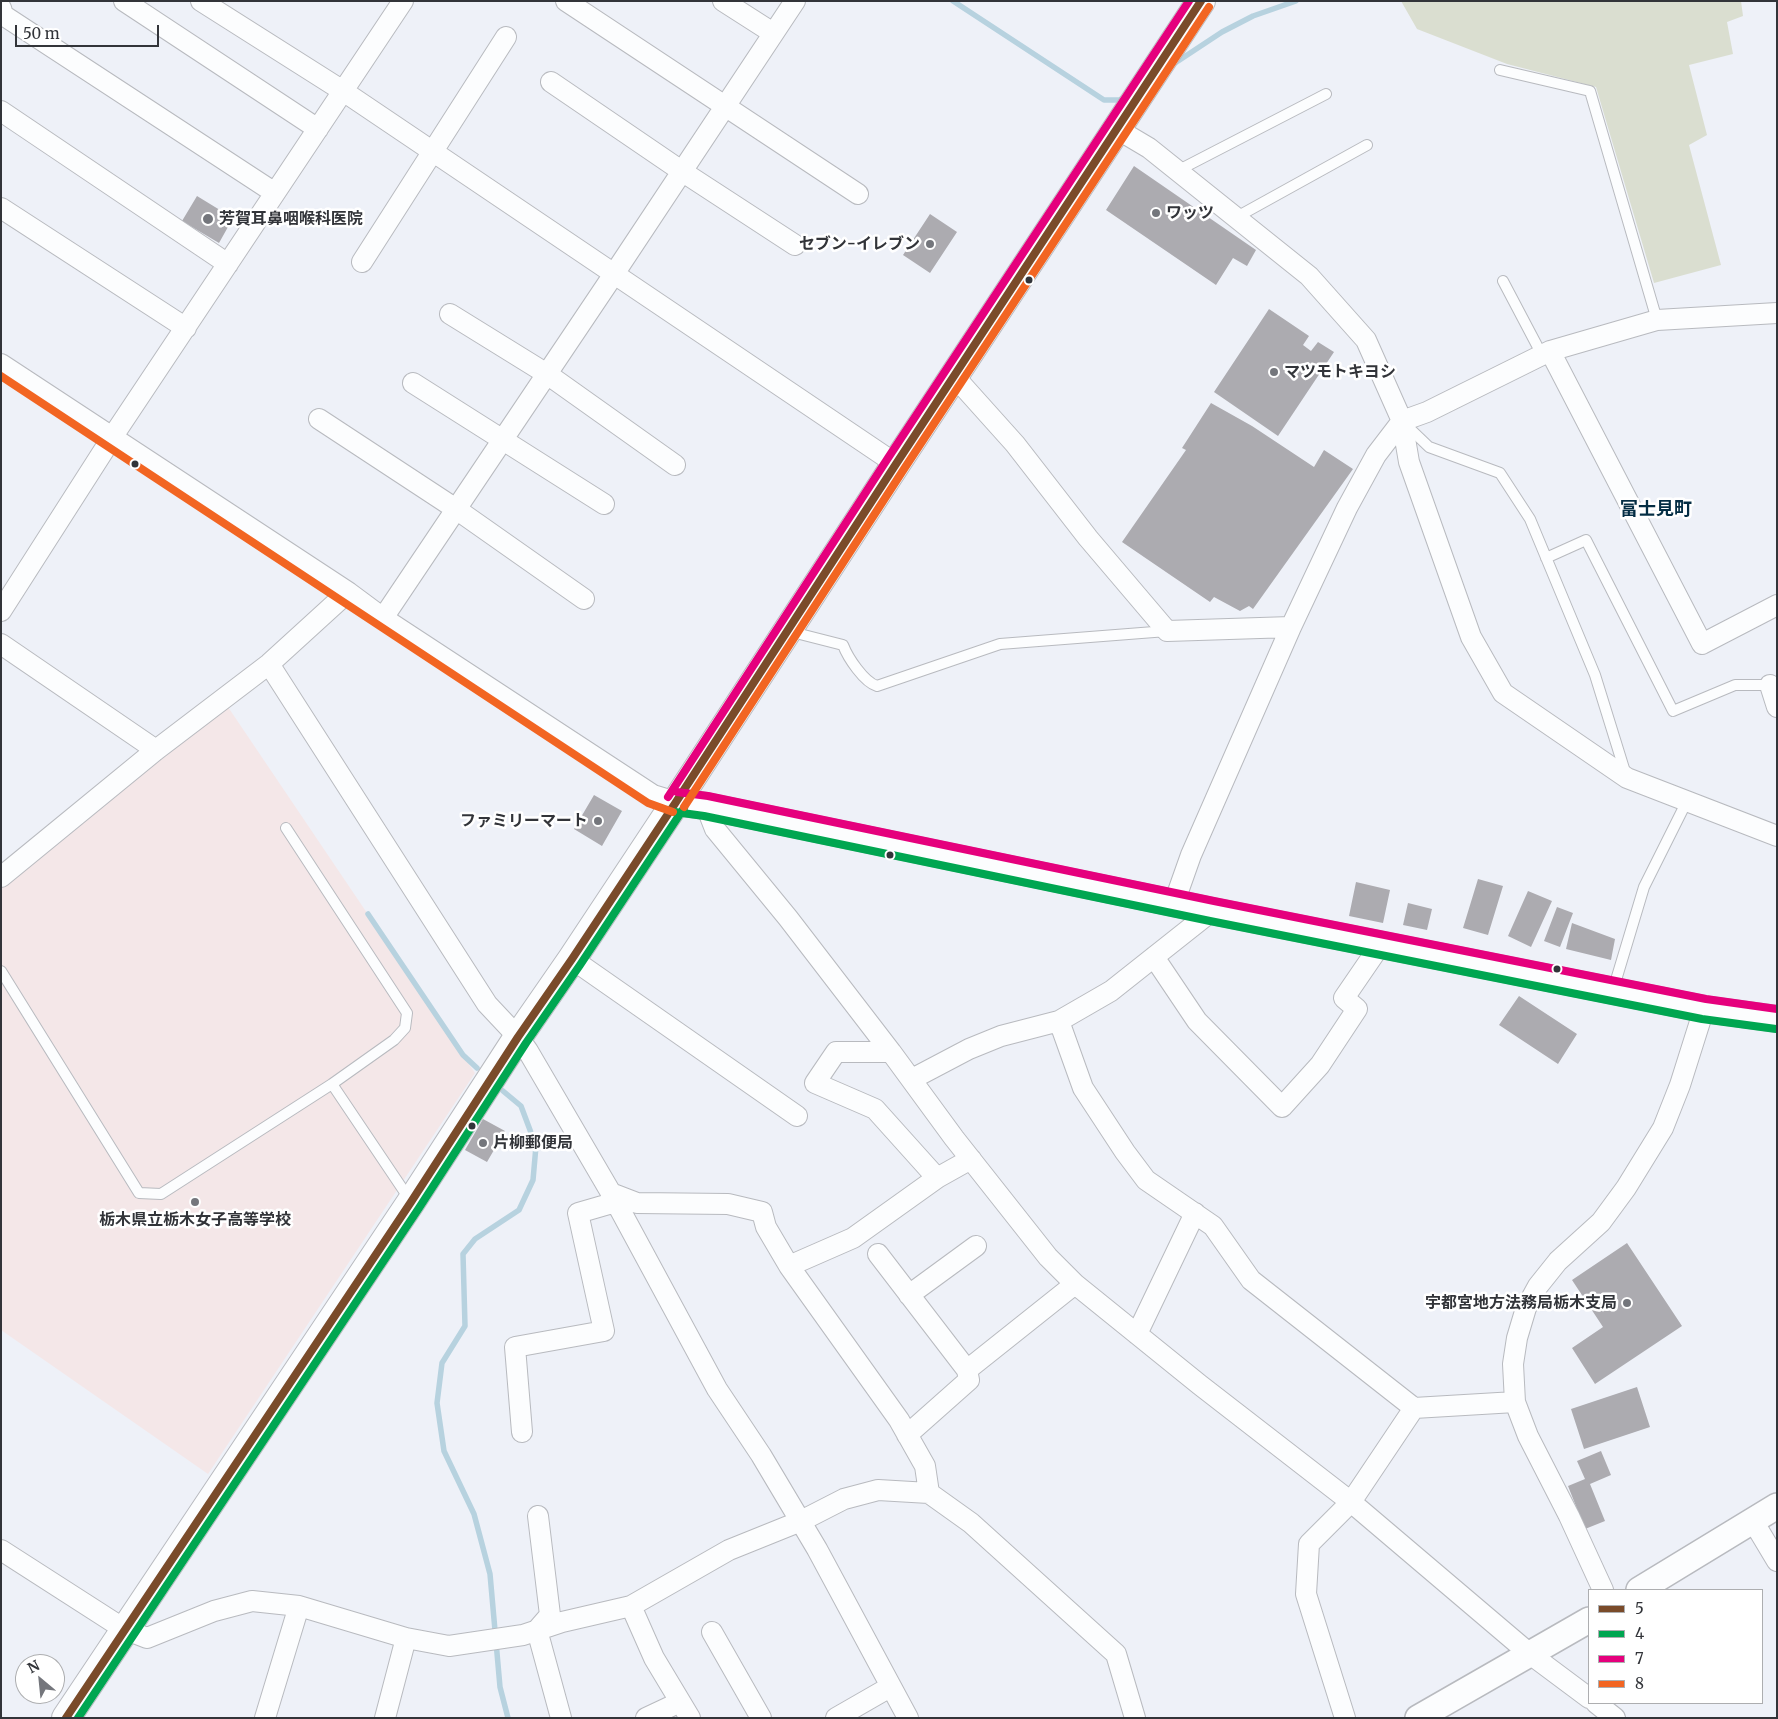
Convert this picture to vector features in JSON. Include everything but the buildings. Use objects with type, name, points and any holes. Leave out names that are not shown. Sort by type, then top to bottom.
[{"type":"main road","points":[[66,1718],[676,802],[1201,1]]},
{"type":"street","points":[[124,1],[318,130]]},
{"type":"street","points":[[202,1],[343,91],[896,464]]},
{"type":"street","points":[[1,611],[113,436],[403,1]]},
{"type":"street","points":[[566,1],[858,194]]},
{"type":"street","points":[[723,1],[774,33]]},
{"type":"street","points":[[383,618],[796,1]]},
{"type":"street","points":[[5,11],[275,194]]},
{"type":"street","points":[[362,262],[506,36]]},
{"type":"street","points":[[551,82],[683,172],[795,245]]},
{"type":"street","points":[[1,111],[228,264]]},
{"type":"street","points":[[1117,129],[1149,148],[1309,276],[1366,340],[1402,421],[1409,462],[1471,637],[1503,693],[1627,778],[1777,836]]},
{"type":"street","points":[[1,208],[186,328]]},
{"type":"street","points":[[1174,903],[1191,855],[1291,627],[1347,508],[1376,455],[1402,421],[1427,412],[1546,353],[1657,320],[1777,313]]},
{"type":"street","points":[[450,314],[547,374],[675,464]]},
{"type":"street","points":[[1546,353],[1702,644],[1777,605]]},
{"type":"street","points":[[1,364],[113,436],[348,592],[383,618],[653,795],[676,802],[706,806],[1212,911],[1613,991],[1704,1009],[1777,1019]]},
{"type":"street","points":[[954,376],[1015,444],[1088,538],[1166,631],[1291,627]]},
{"type":"street","points":[[413,383],[604,504]]},
{"type":"street","points":[[319,419],[456,509],[584,599]]},
{"type":"street","points":[[1,877],[156,750],[269,664],[348,592]]},
{"type":"street","points":[[1,644],[156,750]]},
{"type":"street","points":[[269,664],[487,1004],[518,1037],[613,1198],[717,1389],[761,1455],[801,1521],[908,1718]]},
{"type":"street","points":[[1770,685],[1777,707]]},
{"type":"street","points":[[706,806],[715,829],[788,918],[1048,1257],[1075,1284],[1351,1502],[1530,1654],[1588,1697]]},
{"type":"street","points":[[912,1079],[969,1049],[993,1039],[1059,1021],[1111,991],[1212,911]]},
{"type":"street","points":[[1154,956],[1197,1021],[1282,1106],[1320,1065],[1357,1009],[1344,998],[1380,944]]},
{"type":"street","points":[[572,959],[797,1116]]},
{"type":"street","points":[[1603,1589],[1569,1516],[1528,1436],[1515,1402],[1513,1364],[1517,1338],[1526,1308],[1538,1286],[1558,1261],[1601,1222],[1626,1188],[1664,1128],[1704,1009]]},
{"type":"street","points":[[1059,1021],[1083,1088],[1125,1152],[1146,1180],[1213,1226],[1251,1280],[1414,1408],[1515,1402]]},
{"type":"street","points":[[891,1052],[836,1052],[815,1083],[876,1109],[937,1178]]},
{"type":"street","points":[[790,1266],[853,1238],[937,1178],[971,1159]]},
{"type":"street","points":[[522,1432],[515,1347],[604,1331],[578,1213],[613,1198],[637,1203],[728,1204],[762,1212],[766,1227],[790,1266],[899,1420],[925,1466],[929,1493]]},
{"type":"street","points":[[1137,1334],[1195,1213]]},
{"type":"street","points":[[909,1295],[976,1246]]},
{"type":"street","points":[[878,1254],[967,1370],[969,1380],[907,1435]]},
{"type":"street","points":[[967,1370],[1075,1284]]},
{"type":"street","points":[[1345,1718],[1306,1594],[1309,1544],[1351,1502],[1414,1408]]},
{"type":"street","points":[[1,1550],[124,1629],[146,1638],[214,1611],[252,1601],[299,1606],[406,1638],[449,1646],[524,1635],[562,1622],[631,1606],[729,1550],[801,1521],[844,1499],[878,1490],[929,1493],[971,1523],[1116,1654],[1135,1718]]},
{"type":"street","points":[[1641,1589],[1777,1506]]},
{"type":"street","points":[[538,1516],[550,1615],[538,1630]]},
{"type":"street","points":[[1753,1521],[1777,1561]]},
{"type":"street","points":[[265,1718],[299,1606]]},
{"type":"street","points":[[631,1606],[654,1658],[685,1710],[646,1718]]},
{"type":"street","points":[[1418,1718],[1588,1621]]},
{"type":"street","points":[[538,1630],[560,1718]]},
{"type":"street","points":[[712,1632],[761,1718]]},
{"type":"street","points":[[385,1718],[406,1638]]},
{"type":"street","points":[[836,1718],[890,1687]]},
{"type":"street","points":[[1597,1704],[1616,1718]]},
{"type":"lane","points":[[1500,70],[1590,91],[1657,320]]},
{"type":"lane","points":[[1177,171],[1326,94]]},
{"type":"lane","points":[[1235,218],[1367,145]]},
{"type":"lane","points":[[1503,280],[1546,353]]},
{"type":"lane","points":[[1402,421],[1429,447],[1500,474],[1530,519],[1595,675],[1627,778]]},
{"type":"lane","points":[[1546,558],[1586,540],[1673,711],[1735,685],[1770,685]]},
{"type":"lane","points":[[787,631],[843,646],[847,656],[870,684],[877,686],[1000,644],[1166,631]]},
{"type":"lane","points":[[1613,991],[1644,887],[1687,801]]},
{"type":"lane","points":[[1,971],[139,1193],[162,1194],[332,1084],[394,1040],[405,1028],[407,1013],[286,828]]},
{"type":"lane","points":[[332,1084],[411,1202]]},
{"type":"shaded area","points":[[1401,1],[1741,1],[1743,16],[1727,22],[1733,54],[1689,65],[1707,135],[1689,145],[1721,265],[1654,283],[1596,87],[1507,64],[1417,29]]},
{"type":"shaded area","name":"栃木県立栃木女子高等学校","points":[[228,707],[475,1073],[208,1474],[1,1330],[1,885]]},
{"type":"waterway","points":[[953,1],[1104,100],[1120,100],[1125,96]]},
{"type":"waterway","points":[[1172,65],[1222,32],[1253,16],[1296,1]]},
{"type":"waterway","points":[[368,914],[463,1055],[477,1068]]},
{"type":"waterway","points":[[503,1091],[521,1106],[536,1146],[533,1180],[519,1210],[475,1239],[463,1254],[465,1326],[442,1363],[437,1403],[444,1451],[474,1514],[490,1574],[500,1687],[508,1718]]},
{"type":"transit line","name":"7","points":[[668,797],[888,458],[1189,1]]},
{"type":"transit line","name":"5","points":[[66,1718],[676,802],[1201,1]]},
{"type":"transit line","name":"8","points":[[684,807],[904,469],[1209,7]]},
{"type":"transit line","name":"8","points":[[1,376],[648,803],[673,812]]},
{"type":"transit line","name":"7","points":[[677,792],[708,796],[1214,901],[1706,999],[1777,1009]]},
{"type":"transit line","name":"4","points":[[78,1718],[684,808]]},
{"type":"transit line","name":"4","points":[[675,812],[704,816],[1210,921],[1702,1019],[1776,1029]]},
{"type":"place","name":"ワッツ","points":[[1156,213]]},
{"type":"place","name":"芳賀耳鼻咽喉科医院","points":[[208,219]]},
{"type":"place","name":"セブン-イレブン","points":[[930,244]]},
{"type":"place","name":"マツモトキヨシ","points":[[1274,372]]},
{"type":"place","name":"ファミリーマート","points":[[598,821]]},
{"type":"place","name":"片柳郵便局","points":[[483,1143]]},
{"type":"place","name":"栃木県立栃木女子高等学校","points":[[195,1202]]},
{"type":"place","name":"宇都宮地方法務局栃木支局","points":[[1627,1303]]},
{"type":"district","name":"富士見町","points":[[1656,510]]}]
